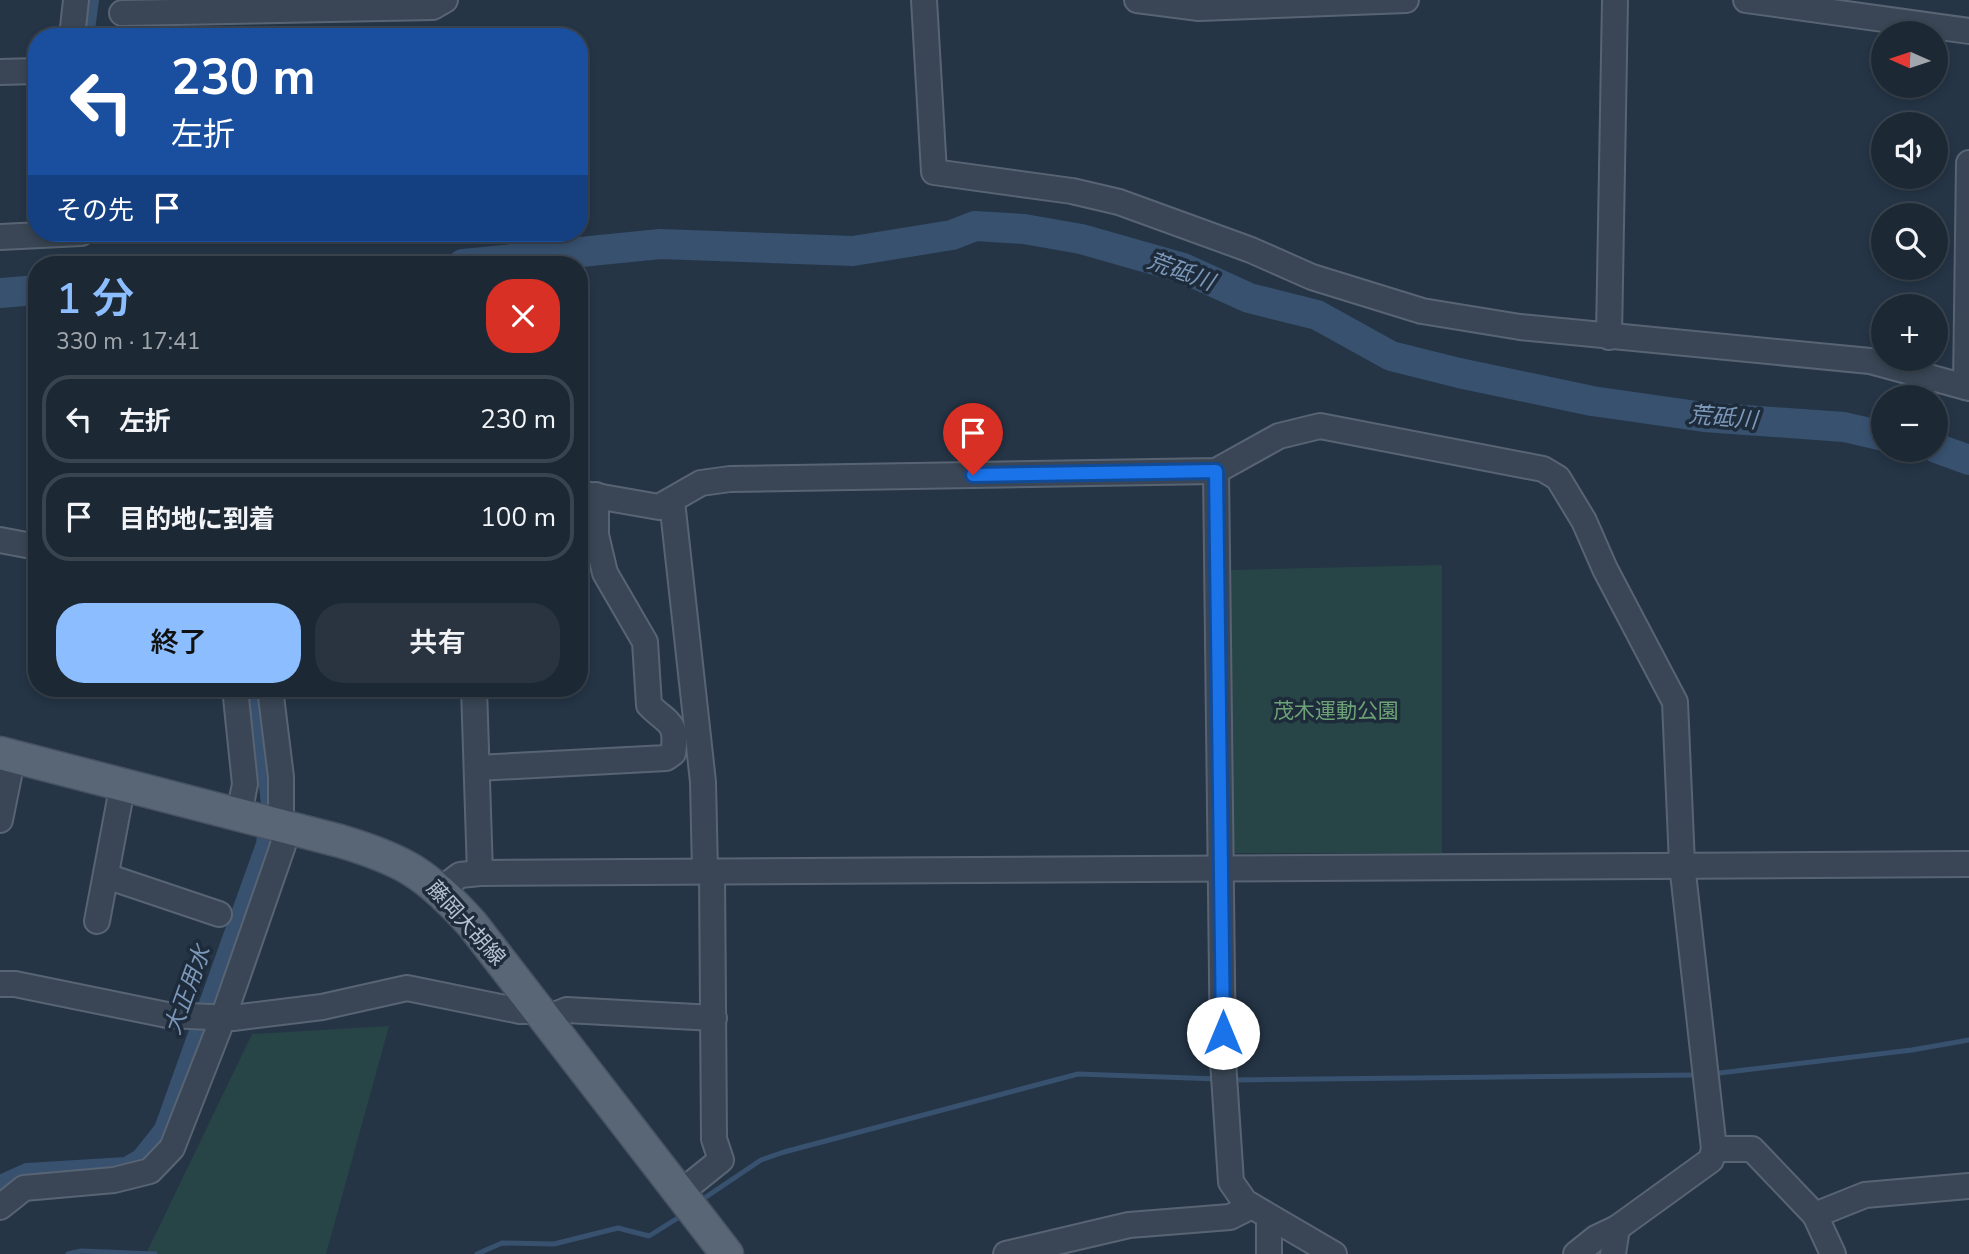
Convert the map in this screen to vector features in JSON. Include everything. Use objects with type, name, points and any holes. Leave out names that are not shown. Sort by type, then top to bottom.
[{"type":"main road","name":"藤岡大胡線","points":[[6,754],[389,855],[417,871],[440,890],[544,1015],[727,1254]]},
{"type":"street","points":[[73,28],[76,0]]},
{"type":"street","points":[[122,13],[433,7],[445,0]]},
{"type":"street","points":[[924,0],[934,172],[1072,191],[1119,202],[1251,250],[1312,277],[1422,311],[1520,327],[1870,361],[1967,388],[1969,163]]},
{"type":"street","points":[[1138,0],[1199,8],[1264,3],[1406,0]]},
{"type":"street","points":[[1609,337],[1615,0]]},
{"type":"street","points":[[1745,0],[1861,8],[1969,31]]},
{"type":"street","points":[[0,72],[28,71]]},
{"type":"street","points":[[0,237],[28,236]]},
{"type":"street","points":[[588,494],[659,507],[701,483],[730,479],[1216,471],[1279,436],[1320,426],[1543,469],[1558,478],[1584,521],[1605,569],[1675,702],[1682,864],[1714,1149],[1712,1160],[1618,1228],[1596,1238],[1576,1254]]},
{"type":"street","points":[[1216,471],[1223,866],[1223,1061],[1231,1182],[1261,1212],[1334,1254]]},
{"type":"street","points":[[477,768],[666,758],[673,752],[673,727],[670,720],[649,705],[645,642],[603,566],[588,499]]},
{"type":"street","points":[[672,501],[703,782],[714,1017],[715,1139],[721,1160],[680,1193]]},
{"type":"street","points":[[0,540],[28,545]]},
{"type":"street","points":[[236,697],[245,784],[269,822]]},
{"type":"street","points":[[0,1207],[24,1188],[114,1180],[150,1171],[180,1135],[220,1017],[281,777],[271,697]]},
{"type":"street","points":[[474,697],[480,873]]},
{"type":"street","points":[[0,820],[6,754]]},
{"type":"street","points":[[97,921],[123,783]]},
{"type":"street","points":[[440,890],[460,875],[480,873],[1223,866],[1969,864]]},
{"type":"street","points":[[106,876],[219,914]]},
{"type":"street","points":[[0,984],[16,984],[146,1013],[191,1016],[220,1017],[322,1007],[407,988],[544,1015],[567,1010],[714,1017]]},
{"type":"street","points":[[1714,1149],[1752,1149],[1815,1215],[1833,1254]]},
{"type":"street","points":[[1815,1215],[1865,1195],[1969,1186]]},
{"type":"street","points":[[1006,1254],[1129,1225],[1261,1212]]},
{"type":"street","points":[[1261,1212],[1269,1254]]},
{"type":"street","points":[[1613,1254],[1618,1228]]},
{"type":"green space","name":"茂木運動公園","points":[[1442,565],[1442,853],[1231,853],[1229,570]]},
{"type":"green space","points":[[389,1026],[326,1254],[146,1254],[252,1034]]},
{"type":"waterway","name":"大正用水","points":[[86,28],[90,0]]},
{"type":"waterway","name":"荒砥川","points":[[542,256],[660,244],[853,251],[952,235],[975,226],[1024,229],[1081,239],[1183,268],[1249,298],[1317,315],[1391,356],[1459,373],[1592,401],[1704,417],[1844,427],[1871,433]]},
{"type":"waterway","name":"荒砥川","points":[[0,293],[28,291]]},
{"type":"waterway","name":"荒砥川","points":[[1948,452],[1969,460]]},
{"type":"waterway","name":"大正用水","points":[[0,1184],[27,1172],[126,1166],[140,1158],[163,1129],[265,844],[270,804],[258,697]]},
{"type":"waterway","points":[[1711,1074],[1912,1050],[1969,1040]]},
{"type":"waterway","points":[[703,1199],[761,1160],[784,1152],[1078,1074],[1219,1079]]},
{"type":"waterway","points":[[1232,1080],[1698,1075]]},
{"type":"waterway","points":[[477,1254],[502,1243],[554,1244],[618,1228],[649,1236],[681,1216]]},
{"type":"waterway","points":[[68,1254],[81,1251],[155,1254]]},
{"type":"route","points":[[973,475],[1216,471],[1223,1033]]}]
